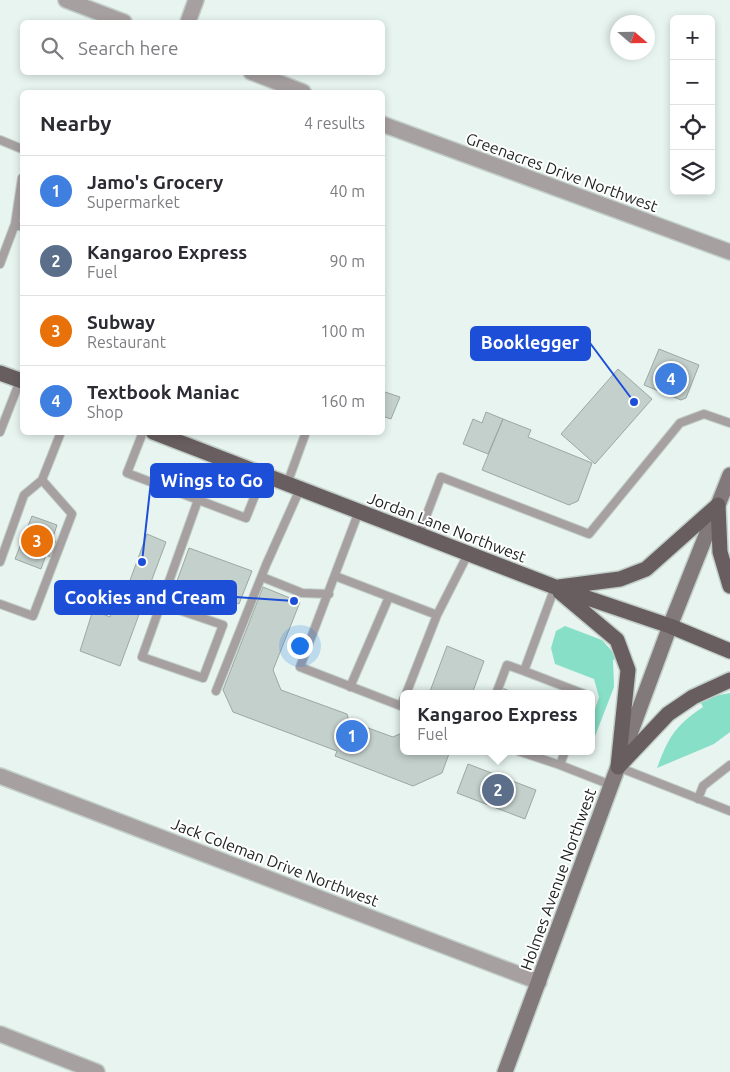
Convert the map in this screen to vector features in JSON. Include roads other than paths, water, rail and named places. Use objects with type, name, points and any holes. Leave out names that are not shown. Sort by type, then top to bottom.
[{"type":"main road","points":[[0,372],[20,378]]},
{"type":"main road","name":"Jordan Lane Northwest","points":[[161,435],[468,554],[555,587],[670,626],[730,651]]},
{"type":"main road","name":"Holmes Avenue Northwest","points":[[505,1072],[670,626],[724,507],[730,475]]},
{"type":"main road","points":[[724,507],[720,552],[730,586]]},
{"type":"main road","points":[[555,587],[620,579],[646,569],[724,507]]},
{"type":"main road","points":[[555,587],[617,640],[628,670],[618,767]]},
{"type":"main road","points":[[618,767],[668,714],[693,697],[730,680]]},
{"type":"street","points":[[66,0],[119,20]]},
{"type":"street","points":[[189,20],[196,0]]},
{"type":"street","points":[[260,75],[298,90]]},
{"type":"street","name":"Greenacres Drive Northwest","points":[[385,125],[730,252]]},
{"type":"street","name":"Jack Coleman Drive Northwest","points":[[0,776],[538,982]]},
{"type":"street","points":[[0,1034],[97,1072]]},
{"type":"lane","points":[[0,140],[20,148]]},
{"type":"lane","points":[[0,264],[19,226],[20,210]]},
{"type":"lane","points":[[0,432],[20,384]]},
{"type":"lane","points":[[419,535],[440,477],[589,534],[680,423],[704,414],[730,423]]},
{"type":"lane","points":[[0,562],[24,495],[42,480],[59,435]]},
{"type":"lane","points":[[142,435],[127,473],[246,518],[263,475]]},
{"type":"lane","points":[[216,691],[262,577],[293,486],[305,435]]},
{"type":"lane","points":[[0,604],[33,616],[72,514],[42,480]]},
{"type":"lane","points":[[161,604],[224,625],[203,678],[142,657],[198,500]]},
{"type":"lane","points":[[359,511],[300,667],[400,706]]},
{"type":"lane","points":[[408,690],[437,615],[468,554]]},
{"type":"lane","points":[[335,576],[437,615]]},
{"type":"lane","points":[[262,577],[302,594],[329,594]]},
{"type":"lane","points":[[524,672],[555,587]]},
{"type":"lane","points":[[350,687],[389,597]]},
{"type":"lane","points":[[498,690],[507,665],[573,690]]},
{"type":"lane","points":[[529,755],[611,785]]},
{"type":"lane","points":[[560,766],[564,755]]},
{"type":"lane","points":[[698,799],[703,786],[730,765]]},
{"type":"lane","points":[[618,767],[730,811]]},
{"type":"place","name":"Textbook Maniac","points":[[671,379]]},
{"type":"place","name":"Booklegger","points":[[634,402]]},
{"type":"place","name":"Subway","points":[[37,541]]},
{"type":"place","name":"Wings to Go","points":[[142,562]]},
{"type":"place","name":"Cookies and Cream","points":[[294,601]]},
{"type":"place","name":"Jamo's Grocery","points":[[352,736]]},
{"type":"place","name":"Kangaroo Express","points":[[498,790]]}]
